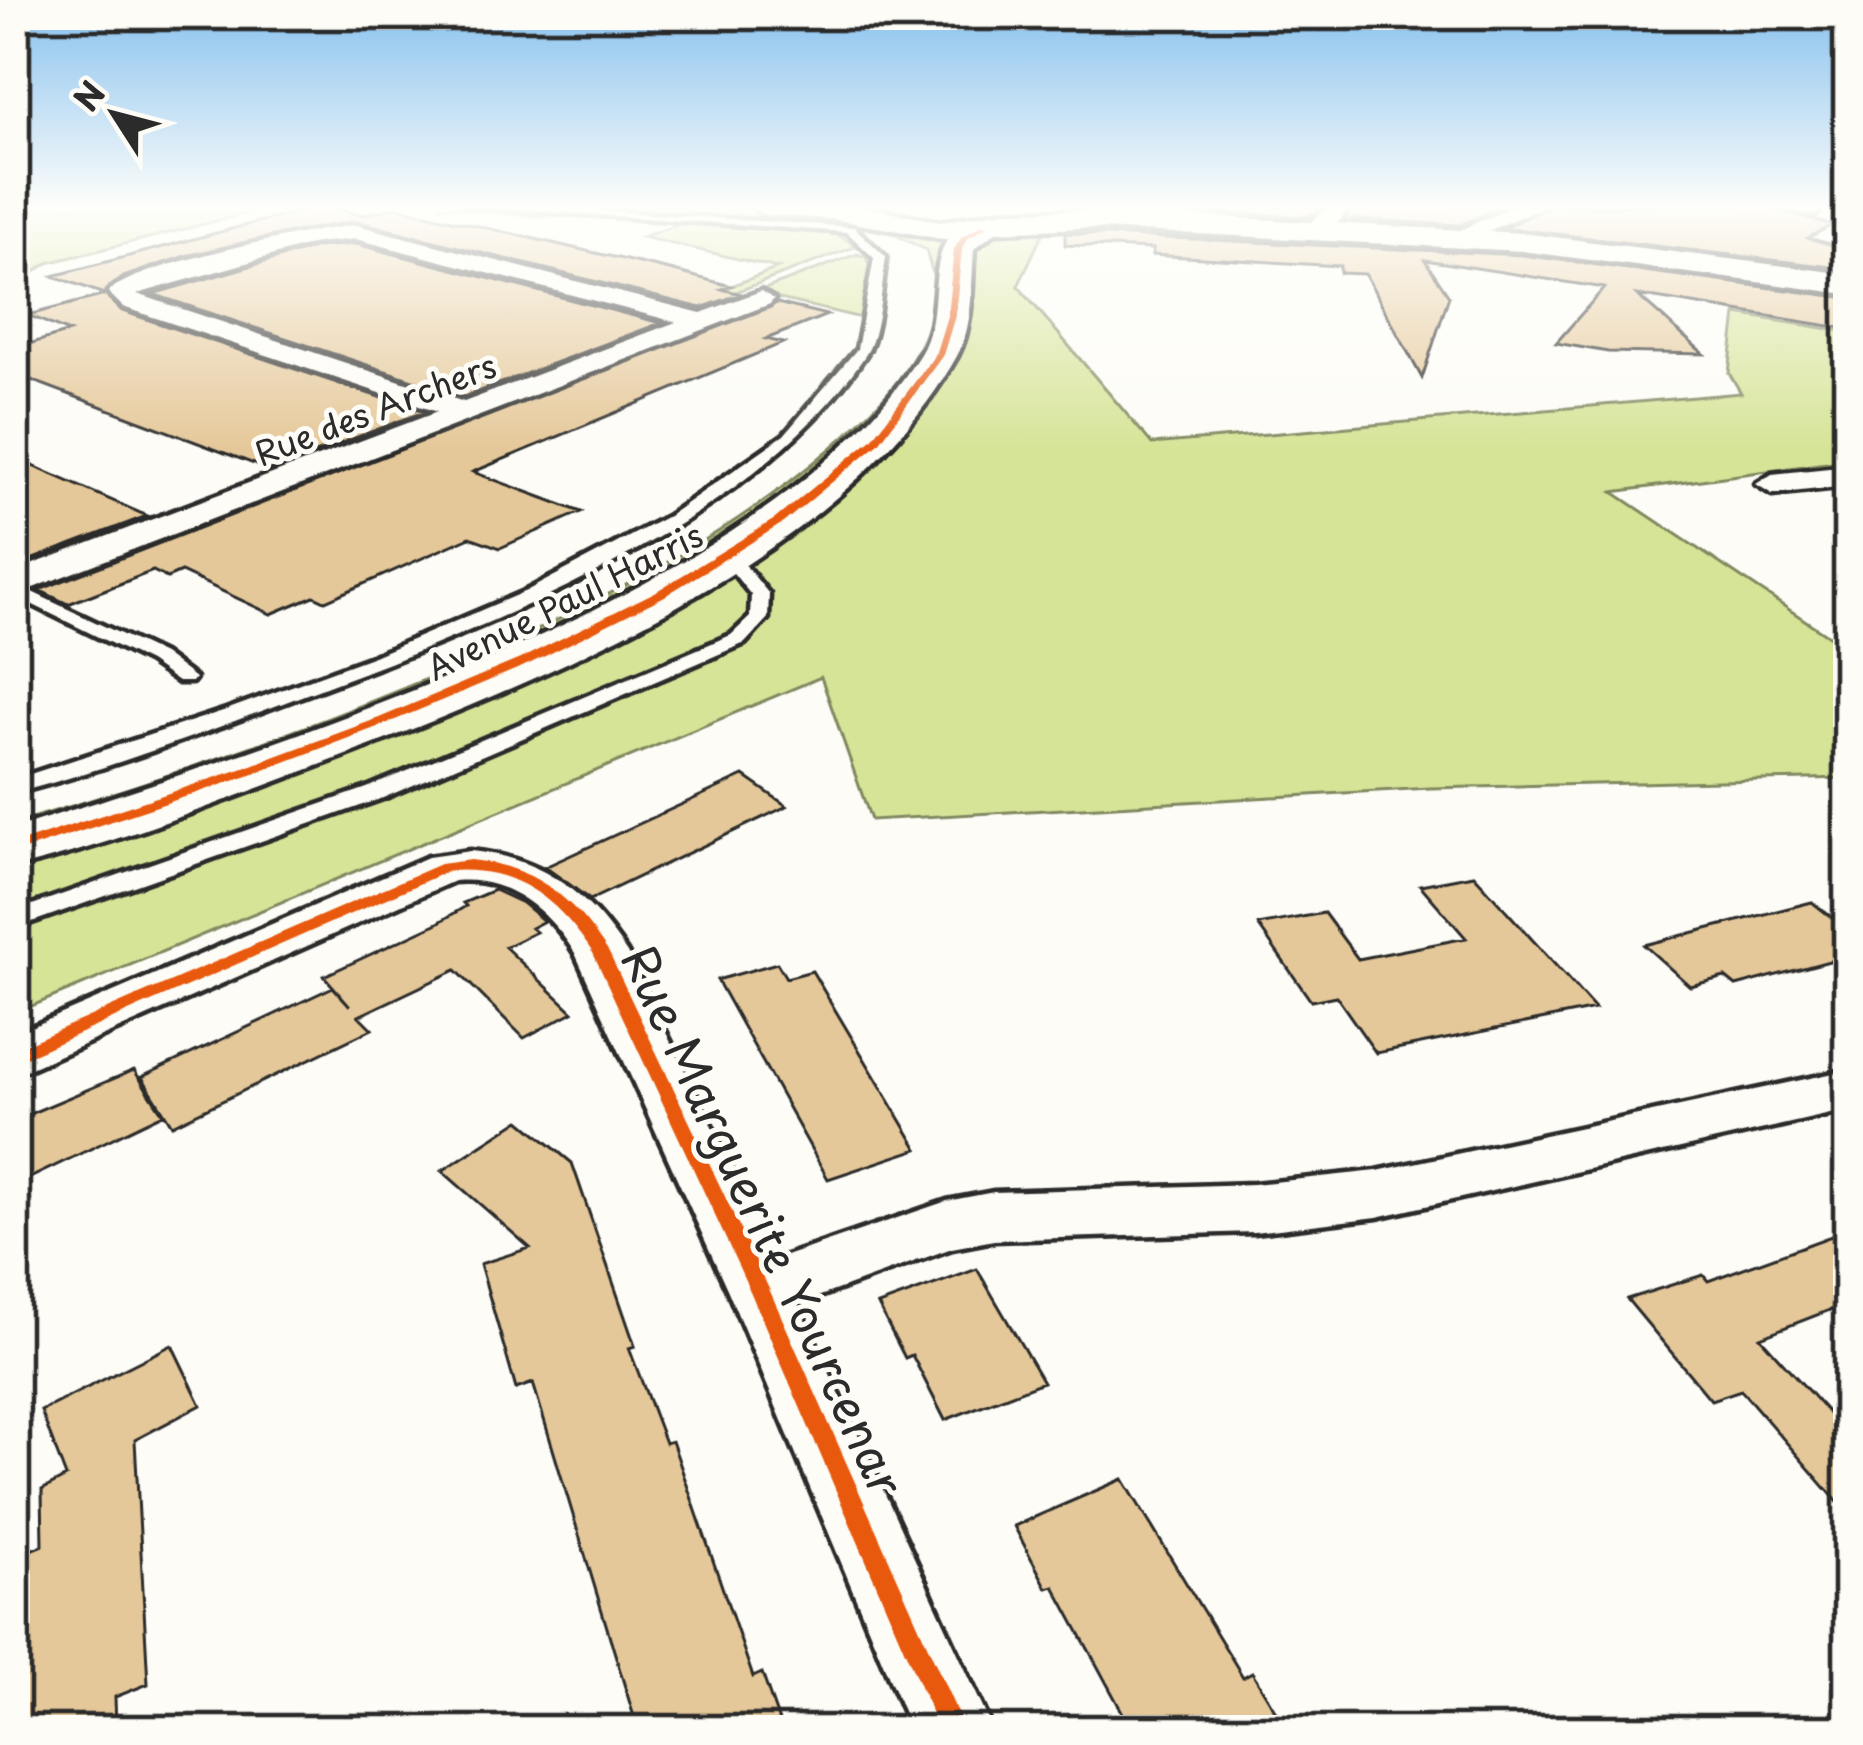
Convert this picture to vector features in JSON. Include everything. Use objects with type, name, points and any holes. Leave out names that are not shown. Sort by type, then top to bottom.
[{"type":"main road","name":"Avenue Paul Harris","points":[[15,849],[234,777],[416,707],[582,632],[726,553],[839,473],[893,422],[928,375],[949,331],[953,287]]},
{"type":"street","points":[[130,287],[120,292],[132,302],[465,412]]},
{"type":"street","points":[[568,287],[702,321]]},
{"type":"street","name":"Rue des Archers","points":[[15,586],[761,299]]},
{"type":"street","points":[[1772,484],[1848,476]]},
{"type":"street","name":"Rue Marguerite Yourcenar","points":[[15,1056],[424,875],[465,864],[509,868],[528,877],[572,914],[601,953],[760,1292],[952,1730]]},
{"type":"street","points":[[760,1292],[947,1225],[994,1216],[1254,1208],[1359,1197],[1848,1090]]},
{"type":"lane","points":[[15,787],[275,704],[422,646],[594,561],[730,484],[812,416],[869,335],[882,287]]},
{"type":"lane","points":[[15,920],[391,787],[738,639],[759,618],[760,594],[726,553]]},
{"type":"lane","points":[[15,586],[156,658],[185,678]]},
{"type":"green space","points":[[728,287],[748,287],[694,308],[682,305]]},
{"type":"green space","points":[[769,287],[866,287],[861,318],[754,293]]},
{"type":"green space","points":[[935,287],[1019,287],[1152,444],[1741,393],[1729,373],[1736,314],[1848,332],[1848,460],[1613,492],[1848,649],[1848,778],[1430,788],[871,820],[821,677],[15,1013],[15,823],[220,758],[355,708],[553,622],[662,565],[732,523],[798,475],[865,417],[898,381],[923,340]]},
{"type":"building","points":[[175,287],[524,287],[661,323],[464,397],[152,294]]},
{"type":"building","points":[[619,287],[727,287],[722,289],[741,294],[701,308]]},
{"type":"building","points":[[1372,287],[1443,287],[1449,296],[1422,378]]},
{"type":"building","points":[[1600,287],[1768,287],[1848,298],[1848,329],[1637,295],[1704,354],[1608,352],[1556,343],[1604,288]]},
{"type":"building","points":[[105,295],[122,311],[424,412],[270,470],[15,374],[15,348],[69,332],[28,315]]},
{"type":"building","points":[[777,303],[827,315],[766,339],[783,343],[473,472],[581,512],[500,548],[470,537],[325,601],[314,596],[271,614],[181,572],[167,578],[153,571],[68,604],[39,590]]},
{"type":"building","points":[[15,458],[147,516],[15,566]]},
{"type":"building","points":[[744,776],[787,806],[590,900],[545,867]]},
{"type":"building","points":[[1474,875],[1595,1009],[1376,1053],[1336,996],[1311,1001],[1258,925],[1324,913],[1358,959],[1466,938],[1420,885]]},
{"type":"building","points":[[494,890],[522,903],[544,921],[531,928],[536,932],[505,947],[573,1012],[524,1038],[456,970],[359,1016],[372,1029],[172,1125],[142,1077],[333,987],[350,1006],[324,976],[438,923],[466,906],[463,903]]},
{"type":"building","points":[[1812,902],[1848,930],[1848,956],[1736,986],[1725,977],[1690,986],[1644,945]]},
{"type":"building","points":[[777,963],[786,978],[812,971],[918,1149],[828,1179],[717,980]]},
{"type":"building","points":[[134,1070],[163,1114],[15,1185],[15,1120]]},
{"type":"building","points":[[520,1120],[572,1163],[635,1346],[629,1348],[665,1443],[672,1441],[753,1677],[762,1673],[782,1730],[638,1730],[533,1383],[516,1389],[480,1264],[530,1248],[442,1171]]},
{"type":"building","points":[[1848,1230],[1848,1303],[1760,1337],[1848,1435],[1848,1514],[1741,1390],[1711,1400],[1627,1299],[1703,1275],[1708,1281]]},
{"type":"building","points":[[977,1269],[1043,1382],[945,1420],[912,1355],[905,1358],[878,1305]]},
{"type":"building","points":[[172,1345],[201,1405],[135,1440],[148,1684],[115,1697],[116,1730],[15,1730],[18,1555],[43,1545],[42,1490],[66,1477],[41,1411]]},
{"type":"building","points":[[1123,1479],[1243,1677],[1252,1672],[1287,1730],[1132,1730],[1054,1586],[1047,1588],[1014,1526]]},
{"type":"cycle path","points":[[15,849],[383,721],[524,661],[659,594],[779,521],[875,441],[939,355],[954,287]]},
{"type":"cycle path","points":[[15,1056],[445,867],[494,867],[536,884],[572,914],[601,953],[760,1291],[952,1730]]}]
